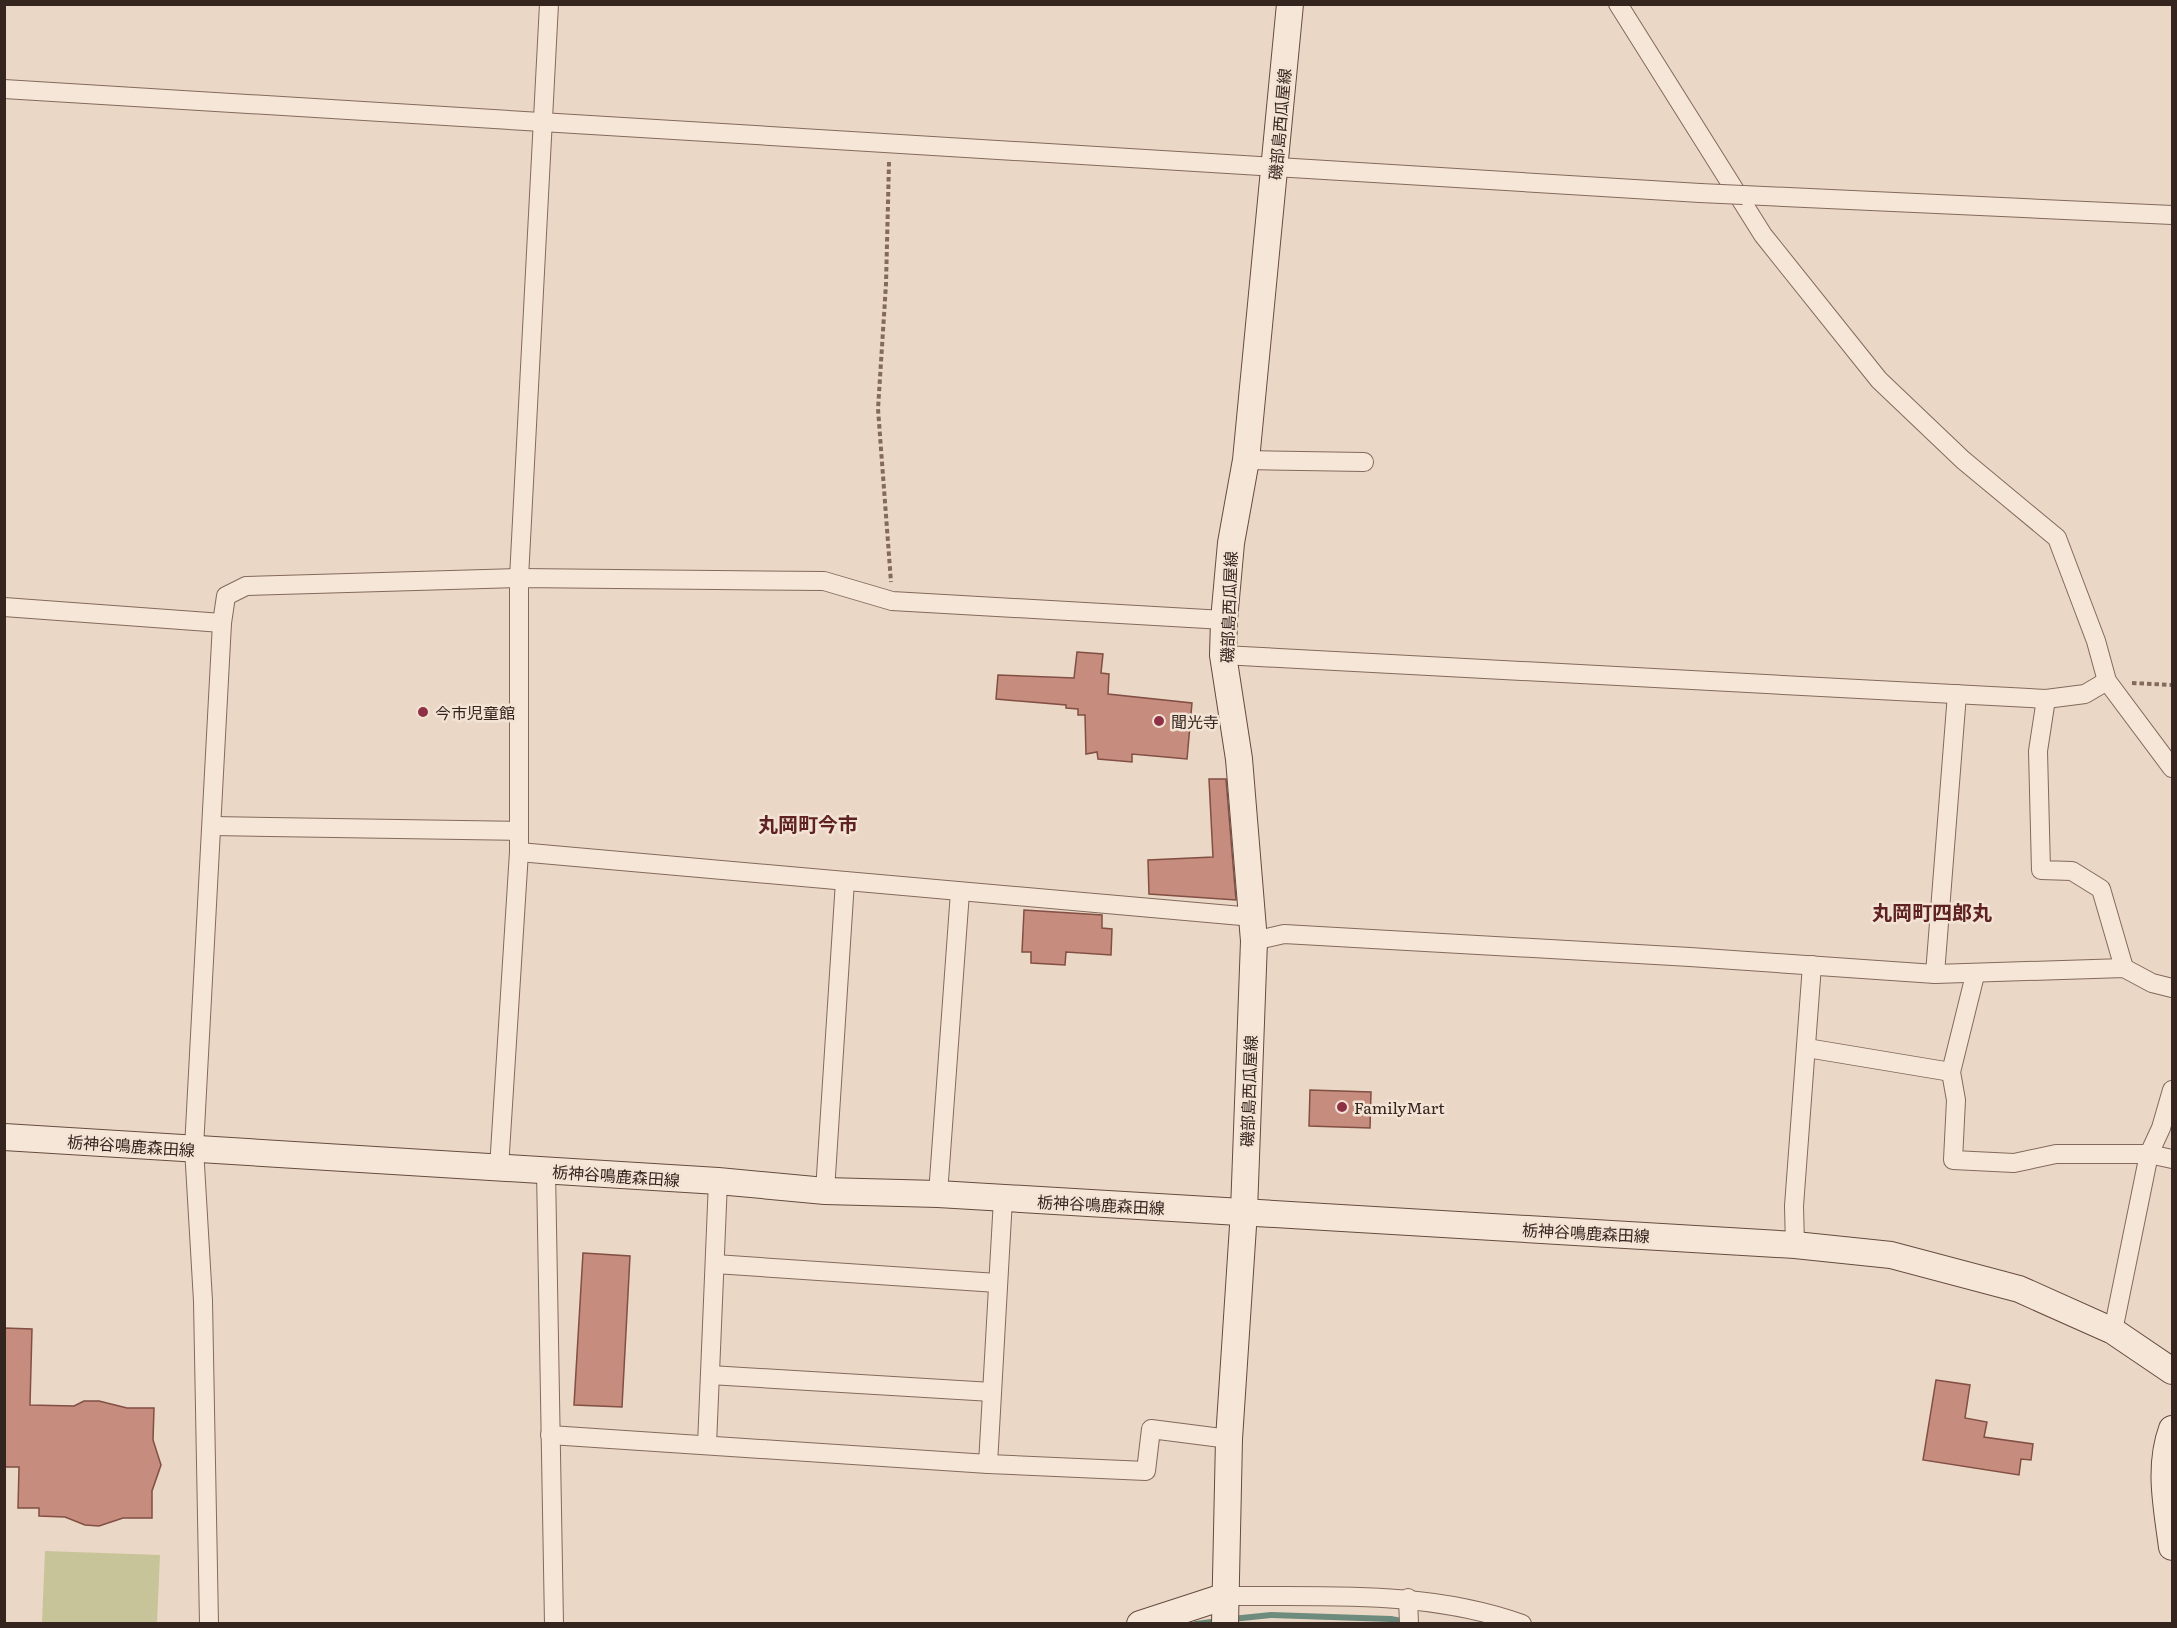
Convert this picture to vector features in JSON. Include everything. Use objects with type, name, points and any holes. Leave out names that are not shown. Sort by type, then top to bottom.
[{"type":"main road","name":"磯部島西瓜屋線","points":[[1226,1608],[1228,1439],[1244,1211],[1253,929],[1239,759],[1223,655],[1224,620],[1231,543],[1246,460],[1290,4]]},
{"type":"main road","name":"栃神谷鳴鹿森田線","points":[[4,1137],[718,1181],[825,1191],[938,1194],[1244,1211],[1795,1245],[1891,1255],[2019,1289],[2113,1331],[2172,1371]]},
{"type":"main road","points":[[2172,1429],[2165,1450],[2166,1502],[2172,1547]]},
{"type":"main road","points":[[1140,1623],[1226,1608]]},
{"type":"street","points":[[500,1168],[519,852],[519,578],[549,4]]},
{"type":"street","points":[[1618,4],[1763,235],[1879,380],[1963,460],[2057,538],[2096,641],[2108,681],[2172,768]]},
{"type":"street","points":[[4,89],[1700,193],[2172,215]]},
{"type":"street","points":[[1246,460],[1364,462]]},
{"type":"street","points":[[209,1623],[203,1301],[194,1148],[222,623],[226,596],[246,586],[519,578],[824,581],[892,601],[1224,620]]},
{"type":"street","points":[[4,607],[222,623]]},
{"type":"street","points":[[1223,655],[2046,699],[2085,694],[2108,681]]},
{"type":"street","points":[[1935,974],[1957,694]]},
{"type":"street","points":[[2046,699],[2038,751],[2041,870],[2072,871],[2101,890],[2124,968]]},
{"type":"street","points":[[212,826],[519,831]]},
{"type":"street","points":[[519,852],[960,892],[1284,934],[1935,974],[1975,975],[2124,968],[2152,983],[2172,988]]},
{"type":"street","points":[[825,1191],[845,881]]},
{"type":"street","points":[[938,1194],[960,892]]},
{"type":"street","points":[[1795,1245],[1794,1206],[1812,965]]},
{"type":"street","points":[[1975,975],[1951,1072],[1956,1100],[1953,1160],[2014,1163],[2056,1154],[2150,1154],[2172,1159]]},
{"type":"street","points":[[1807,1048],[1951,1072]]},
{"type":"street","points":[[2113,1331],[2150,1154],[2161,1128],[2172,1090]]},
{"type":"street","points":[[546,1170],[554,1623]]},
{"type":"street","points":[[707,1445],[718,1181]]},
{"type":"street","points":[[988,1464],[1003,1199]]},
{"type":"street","points":[[715,1264],[997,1283]]},
{"type":"street","points":[[710,1375],[992,1392]]},
{"type":"street","points":[[550,1435],[988,1464],[1146,1471],[1151,1429],[1228,1439]]},
{"type":"street","points":[[1226,1608],[1408,1598],[1488,1611],[1522,1623]]},
{"type":"street","points":[[1408,1598],[1409,1623]]},
{"type":"path","points":[[890,143],[886,284],[878,409],[892,601]]},
{"type":"path","points":[[2108,681],[2172,685]]},
{"type":"shaded area","points":[[45,1551],[160,1555],[157,1623],[42,1623]]},
{"type":"building","points":[[1077,652],[1103,654],[1101,673],[1109,674],[1108,694],[1192,703],[1187,759],[1132,754],[1132,762],[1098,759],[1097,752],[1086,754],[1085,715],[1078,715],[1078,709],[1066,708],[1066,705],[996,699],[998,675],[1074,678]]},
{"type":"building","points":[[1209,779],[1226,779],[1236,900],[1149,894],[1148,860],[1213,857]]},
{"type":"building","points":[[1024,910],[1102,915],[1102,928],[1112,929],[1111,955],[1066,952],[1065,965],[1031,963],[1031,952],[1022,952]]},
{"type":"building","points":[[1310,1090],[1371,1092],[1370,1128],[1309,1126]]},
{"type":"building","points":[[583,1253],[630,1256],[622,1407],[574,1405]]},
{"type":"building","points":[[4,1328],[32,1329],[30,1405],[74,1406],[84,1401],[99,1401],[127,1408],[154,1408],[153,1440],[161,1465],[152,1491],[152,1518],[123,1518],[99,1526],[85,1525],[65,1517],[39,1516],[39,1508],[18,1508],[19,1467],[4,1467]]},
{"type":"building","points":[[1936,1380],[1970,1385],[1965,1418],[1987,1422],[1984,1437],[2033,1444],[2031,1460],[2021,1459],[2019,1475],[1923,1460]]},
{"type":"waterway","points":[[1232,1619],[1271,1615],[1391,1619],[1407,1622]]},
{"type":"waterway","points":[[1196,1624],[1219,1621]]},
{"type":"place","name":"今市児童館","points":[[423,712]]},
{"type":"place","name":"聞光寺","points":[[1159,721]]},
{"type":"place","name":"FamilyMart","points":[[1342,1107]]},
{"type":"district","name":"丸岡町今市","points":[[808,823]]},
{"type":"district","name":"丸岡町四郎丸","points":[[1932,911]]}]
